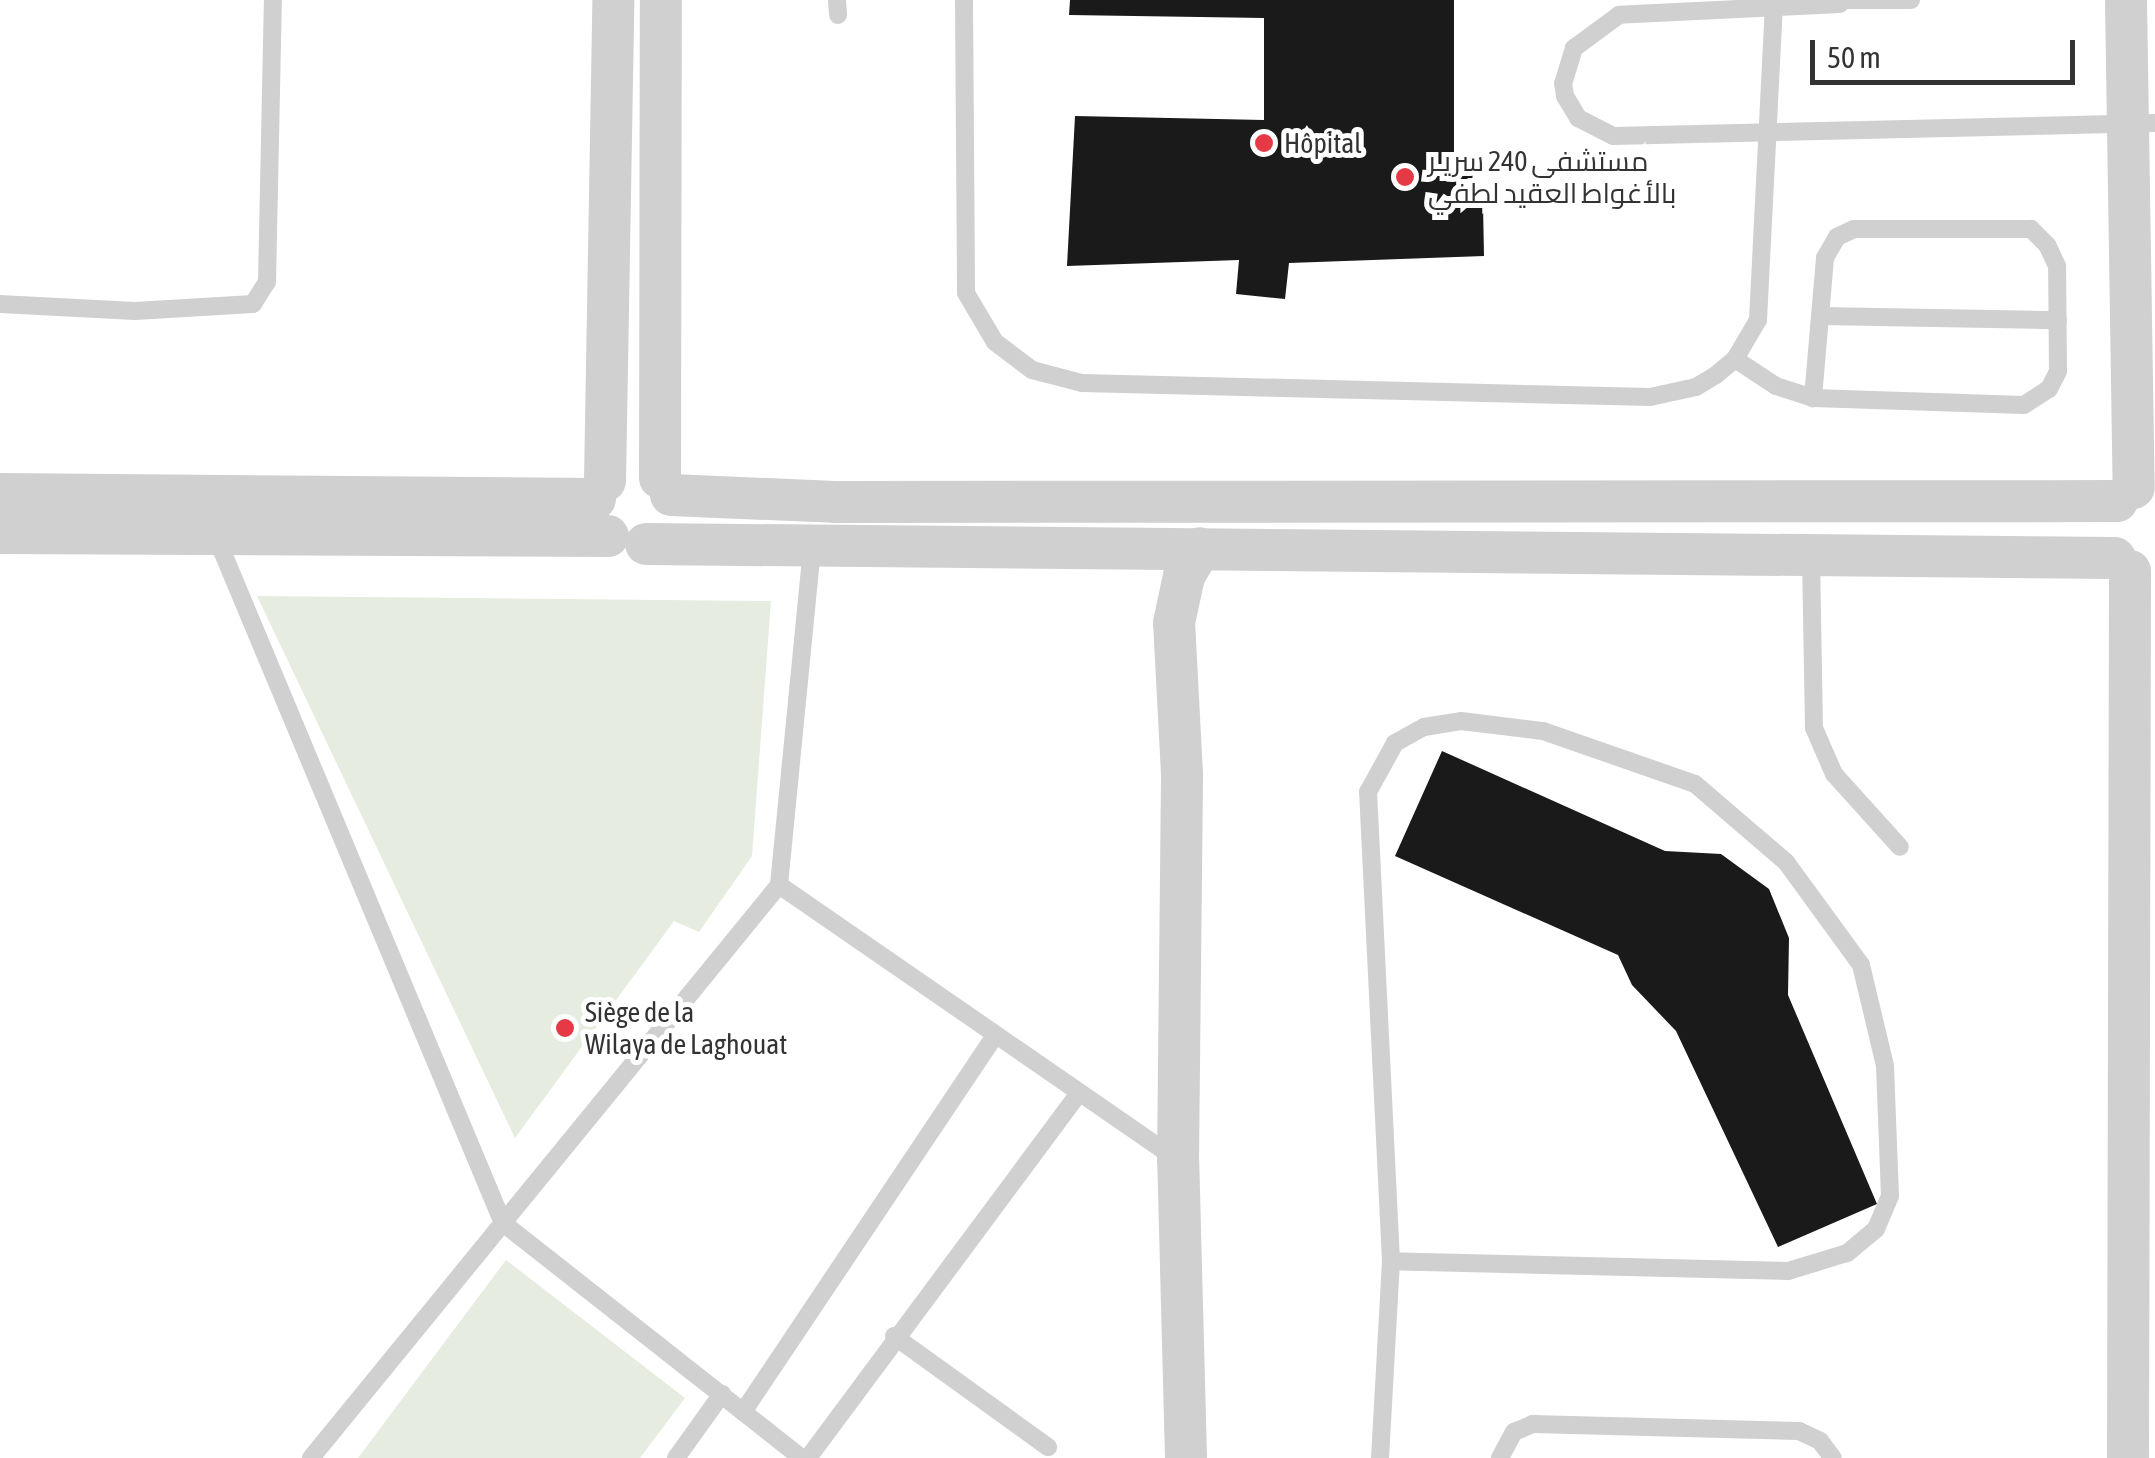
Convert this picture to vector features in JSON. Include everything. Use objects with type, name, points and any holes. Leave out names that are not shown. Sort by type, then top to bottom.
[{"type":"street","points":[[613,0],[613,515]]},
{"type":"street","points":[[613,515],[669,524],[665,486],[660,0]]},
{"type":"street","points":[[2126,0],[2141,123],[2135,491],[2106,539],[2133,568],[2128,1458]]},
{"type":"street","points":[[613,515],[638,468],[665,486],[835,502],[2135,491]]},
{"type":"street","points":[[0,494],[216,518]]},
{"type":"street","points":[[0,533],[216,518],[613,515],[812,545],[1811,556],[2133,568]]},
{"type":"street","points":[[1150,547],[1174,622],[1182,774],[1178,1161],[1186,1458]]},
{"type":"street","points":[[1174,622],[1184,576],[1200,548]]},
{"type":"lane","points":[[0,304],[135,311],[253,304],[267,282],[273,0]]},
{"type":"lane","points":[[964,0],[966,293],[995,342],[1032,370],[1082,383],[1650,397],[1696,387],[1735,359],[1764,298],[1774,3]]},
{"type":"lane","points":[[1912,0],[1774,3],[1618,15],[1586,33],[1562,83],[1578,118],[1613,136],[1770,128],[2141,123]]},
{"type":"lane","points":[[1735,359],[1776,386],[1813,398],[2024,405],[2049,389],[2058,371],[2057,266],[2031,229],[1854,230],[1837,237],[1825,258],[1813,398]]},
{"type":"lane","points":[[1820,316],[2058,320]]},
{"type":"lane","points":[[216,518],[503,1223],[805,1458],[1077,1096]]},
{"type":"lane","points":[[311,1458],[779,885],[812,545]]},
{"type":"lane","points":[[1811,556],[1814,728],[1834,774],[1900,846]]},
{"type":"lane","points":[[1380,1458],[1390,1260],[1368,792],[1395,743],[1424,727],[1461,720],[1543,731],[1694,784],[1786,862],[1861,965],[1884,1066],[1890,1196],[1876,1228],[1847,1253],[1788,1271],[1390,1260]]},
{"type":"lane","points":[[779,885],[993,1038],[1178,1161]]},
{"type":"lane","points":[[744,1412],[993,1038]]},
{"type":"lane","points":[[894,1336],[1048,1446]]},
{"type":"lane","points":[[676,1458],[722,1394]]},
{"type":"lane","points":[[1500,1458],[1514,1432],[1533,1424],[1799,1431],[1820,1441],[1832,1458]]},
{"type":"shaded area","points":[[257,596],[771,601],[752,856],[699,932],[674,921],[515,1138]]},
{"type":"shaded area","points":[[506,1260],[685,1398],[640,1458],[358,1458]]},
{"type":"building","name":"Hôpital","points":[[1070,0],[1454,0],[1454,167],[1472,168],[1474,203],[1483,204],[1484,256],[1289,263],[1285,299],[1236,294],[1239,260],[1067,266],[1075,116],[1264,120],[1264,18],[1069,15]]},
{"type":"building","points":[[1442,751],[1665,851],[1721,854],[1769,889],[1789,938],[1788,995],[1877,1204],[1778,1247],[1676,1031],[1632,985],[1618,955],[1395,856]]},
{"type":"place","name":"Hôpital","points":[[1264,143]]},
{"type":"place","name":"مستشفى 240 سريـر بالأغواط العقيد لطفي","points":[[1405,177]]},
{"type":"place","name":"Siège de la Wilaya de Laghouat","points":[[565,1028]]}]
